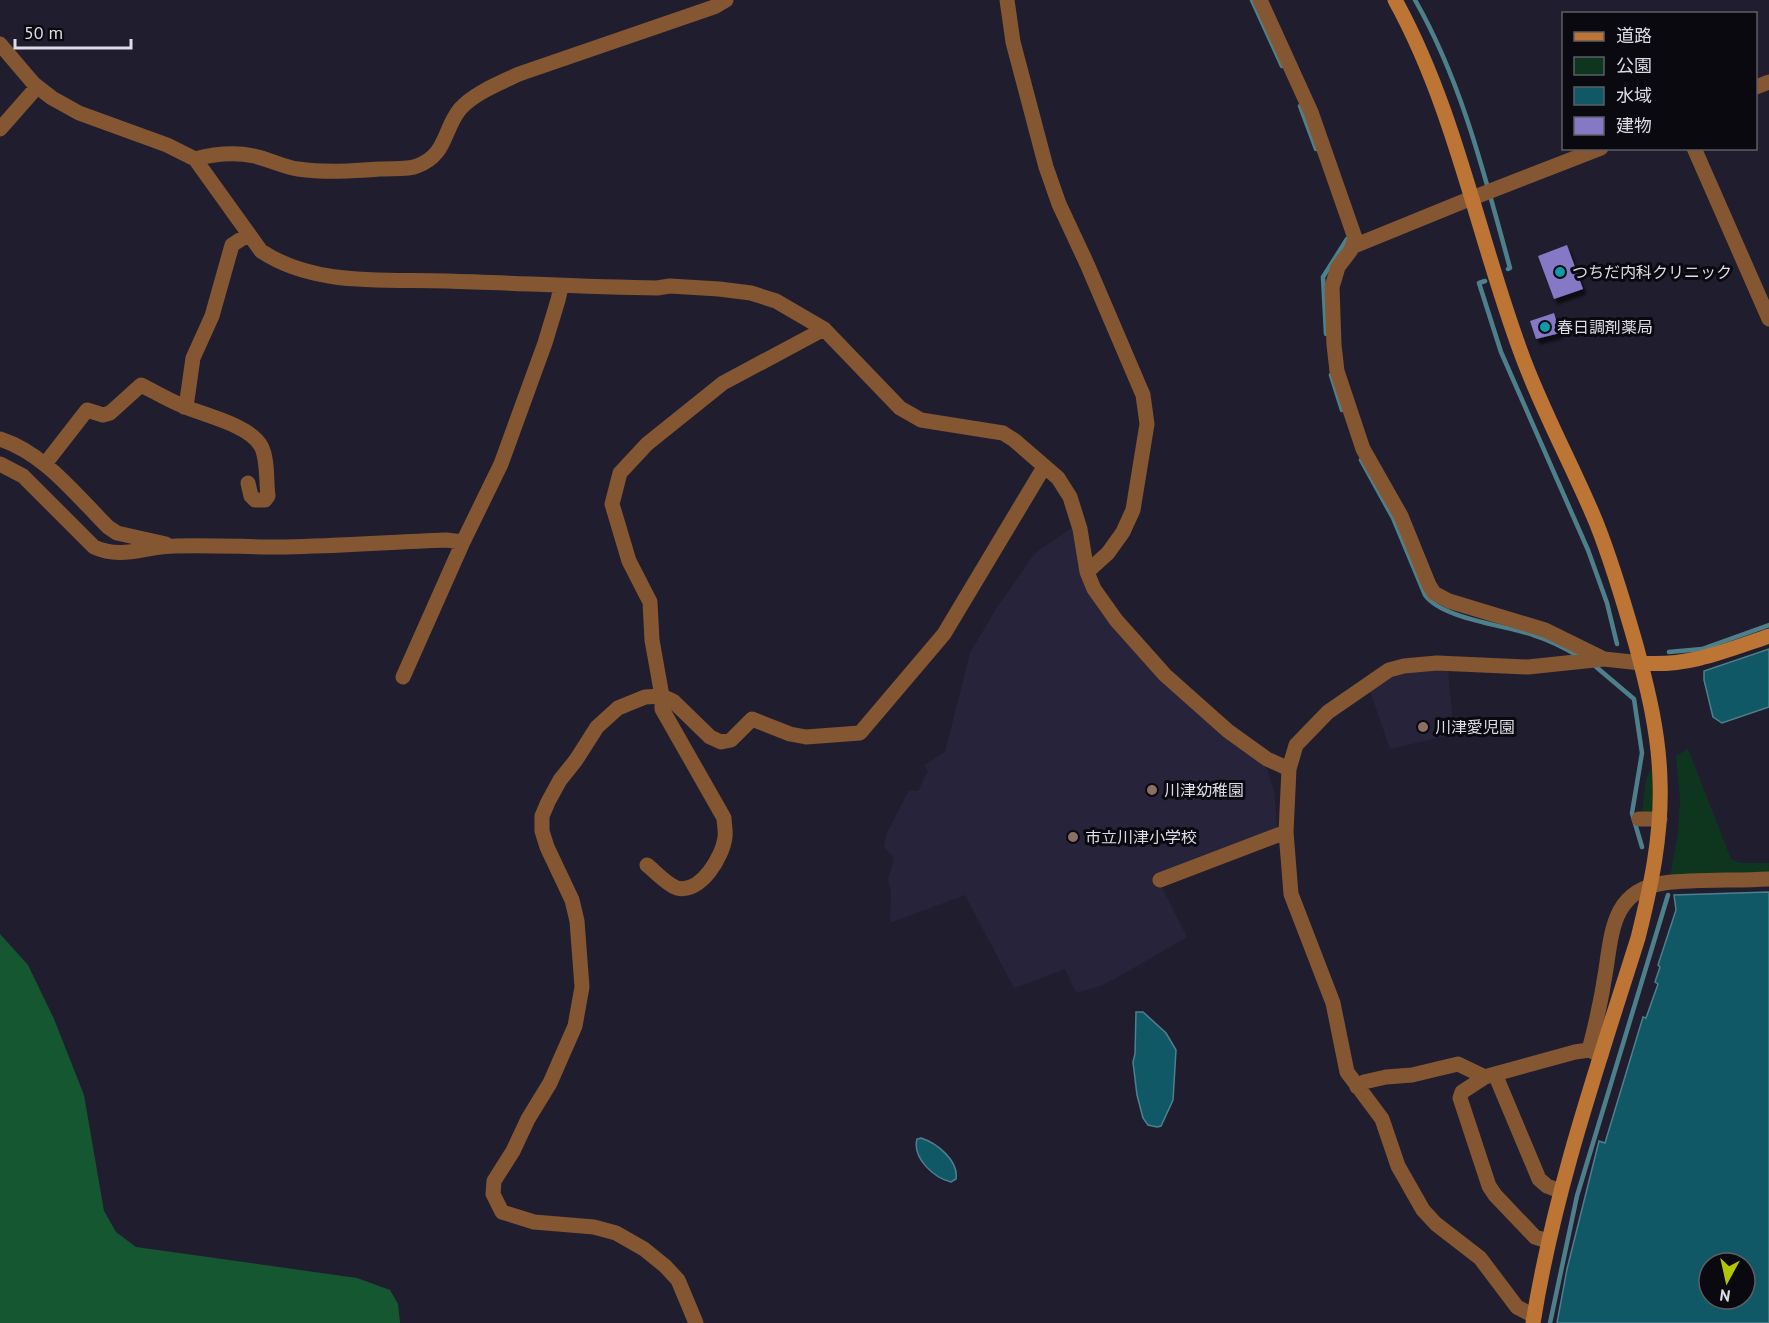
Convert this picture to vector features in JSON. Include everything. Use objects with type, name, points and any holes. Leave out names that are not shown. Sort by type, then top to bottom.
[{"type":"street","points":[[195,159],[209,155],[236,154],[255,156],[296,169],[330,172],[415,167],[432,159],[440,150],[453,120],[465,105],[501,82],[714,7],[726,0]]},
{"type":"street","points":[[1007,0],[1013,42],[1046,167],[1059,204],[1088,264],[1143,395],[1147,424],[1132,510],[1123,532],[1107,553],[1087,572]]},
{"type":"street","points":[[1260,0],[1315,123],[1355,238],[1354,246],[1338,267],[1332,287],[1337,371],[1363,449],[1401,516],[1429,585],[1434,593],[1449,601],[1545,630],[1592,660]]},
{"type":"street","points":[[1395,0],[1417,44],[1482,194],[1521,352],[1596,523],[1621,591],[1655,720],[1659,753],[1660,819],[1651,886],[1638,938],[1595,1053]]},
{"type":"street","points":[[0,44],[37,87],[79,113],[167,145],[195,159],[261,251],[276,261],[308,272],[350,278],[719,289],[751,293],[776,301],[824,329],[900,408],[921,420],[1004,433],[1058,478],[1070,497],[1080,529],[1087,572],[1094,589],[1116,620],[1165,675],[1228,731],[1267,759],[1289,769]]},
{"type":"street","points":[[0,129],[37,87]]},
{"type":"street","points":[[1354,246],[1596,150]]},
{"type":"street","points":[[1695,150],[1769,319]]},
{"type":"street","points":[[184,407],[193,358],[212,316],[232,245],[249,234]]},
{"type":"street","points":[[403,677],[463,542],[501,464],[544,343],[561,286]]},
{"type":"street","points":[[647,865],[666,882],[679,888],[693,886],[709,873],[721,853],[726,836],[724,818],[662,709],[662,696],[652,640],[650,602],[629,561],[612,504],[620,473],[647,444],[723,383],[824,329]]},
{"type":"street","points":[[45,464],[87,410],[103,415],[110,413],[141,385],[184,407],[220,419],[254,437],[260,443],[263,452],[268,496],[266,500],[255,500],[251,496],[248,483]]},
{"type":"street","points":[[0,439],[16,444],[45,464],[108,527],[117,533],[171,546]]},
{"type":"street","points":[[0,464],[23,476],[94,547],[119,553],[171,546],[286,547],[446,540],[463,542]]},
{"type":"street","points":[[696,1323],[678,1280],[644,1249],[616,1233],[594,1227],[534,1222],[502,1212],[493,1194],[494,1181],[550,1083],[579,1014],[582,987],[577,921],[572,900],[547,847],[542,831],[542,816],[560,780],[597,728],[618,708],[645,697],[662,696],[673,701],[710,737],[721,742],[731,740],[752,719],[790,734],[806,737],[860,733],[944,634],[1044,467]]},
{"type":"street","points":[[1769,636],[1705,658],[1681,663],[1592,660],[1528,667],[1437,663],[1404,666],[1389,670],[1328,712],[1296,745],[1289,769],[1286,832],[1291,894],[1333,1003],[1347,1072],[1382,1119],[1398,1166],[1422,1210],[1436,1224],[1480,1258],[1517,1307],[1533,1320],[1548,1241],[1595,1053],[1610,935],[1614,921],[1629,898],[1651,886],[1664,883],[1769,879]]},
{"type":"street","points":[[1639,819],[1660,819]]},
{"type":"street","points":[[1160,880],[1286,832]]},
{"type":"street","points":[[1548,1241],[1535,1237],[1489,1186],[1460,1098],[1462,1092],[1490,1076],[1575,1052],[1595,1053]]},
{"type":"street","points":[[1357,1087],[1364,1082],[1412,1075],[1458,1064],[1490,1076],[1539,1179],[1547,1186],[1560,1191]]},
{"type":"shaded area","points":[[1073,527],[1089,595],[1100,611],[1162,681],[1212,725],[1266,767],[1274,790],[1277,825],[1276,830],[1156,876],[1187,937],[1120,976],[1100,986],[1076,993],[1065,969],[1014,988],[965,895],[890,923],[891,893],[888,879],[894,858],[884,847],[887,833],[909,790],[918,791],[928,771],[924,765],[945,752],[970,653],[996,609],[1035,553]]},
{"type":"shaded area","points":[[1448,669],[1454,734],[1390,749],[1370,691],[1393,677],[1412,672]]},
{"type":"green space","points":[[1688,749],[1731,859],[1740,863],[1769,863],[1769,873],[1670,877],[1678,834],[1680,800],[1676,756]]},
{"type":"green space","points":[[1652,767],[1653,813],[1642,812],[1646,780]]},
{"type":"green space","points":[[0,934],[28,965],[54,1019],[84,1095],[104,1211],[116,1232],[136,1247],[357,1278],[390,1290],[398,1304],[400,1323],[0,1323]]},
{"type":"water","points":[[1769,649],[1769,707],[1722,723],[1713,717],[1704,671]]},
{"type":"water","points":[[1769,892],[1769,1323],[1557,1323],[1567,1269],[1599,1141],[1605,1143],[1643,1017],[1646,1018],[1658,984],[1655,982],[1660,967],[1658,965],[1676,910],[1674,895]]},
{"type":"water","points":[[1136,1012],[1143,1012],[1166,1033],[1176,1050],[1173,1100],[1161,1126],[1157,1127],[1148,1125],[1143,1118],[1137,1095],[1133,1062]]},
{"type":"water","points":[[921,1138],[934,1144],[946,1154],[954,1166],[956,1179],[951,1182],[931,1172],[918,1153],[917,1139]]},
{"type":"building","name":"つちだ内科クリニック","points":[[1567,245],[1583,289],[1554,299],[1538,256]]},
{"type":"building","name":"春日調剤薬局","points":[[1554,313],[1560,333],[1536,339],[1530,321]]},
{"type":"waterway","points":[[1252,0],[1282,66]]},
{"type":"waterway","points":[[1415,0],[1432,31],[1471,131],[1510,268],[1508,269]]},
{"type":"waterway","points":[[1300,106],[1316,149]]},
{"type":"waterway","points":[[1326,334],[1323,277],[1347,239]]},
{"type":"waterway","points":[[1485,281],[1479,283],[1501,352],[1588,550],[1607,603],[1617,644]]},
{"type":"waterway","points":[[1331,375],[1342,410]]},
{"type":"waterway","points":[[1361,460],[1393,518],[1425,595],[1433,603],[1459,616],[1539,637],[1580,657]]},
{"type":"waterway","points":[[1669,652],[1702,649],[1769,625]]},
{"type":"waterway","points":[[1595,666],[1634,699],[1642,753],[1632,813],[1642,847]]},
{"type":"waterway","points":[[1550,1323],[1577,1196],[1668,895]]},
{"type":"place","name":"つちだ内科クリニック","points":[[1560,272]]},
{"type":"place","name":"春日調剤薬局","points":[[1545,327]]},
{"type":"place","name":"川津愛児園","points":[[1423,727]]},
{"type":"place","name":"川津幼稚園","points":[[1152,790]]},
{"type":"place","name":"市立川津小学校","points":[[1073,837]]}]
